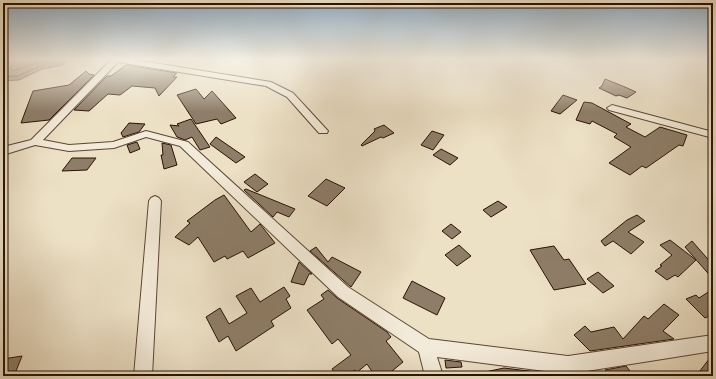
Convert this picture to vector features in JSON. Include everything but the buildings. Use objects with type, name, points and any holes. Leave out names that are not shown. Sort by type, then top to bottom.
[{"type":"street","points":[[35,142],[99,77]]},
{"type":"street","points":[[224,77],[268,84],[290,95],[323,131]]},
{"type":"street","points":[[612,108],[713,135]]},
{"type":"street","points":[[3,151],[35,142],[69,148],[114,145],[146,134],[184,144],[343,292],[426,346],[568,365],[713,343]]},
{"type":"street","points":[[143,376],[155,201]]},
{"type":"street","points":[[426,346],[434,376]]},
{"type":"water","points":[[3,77],[26,77],[19,80],[3,81]]}]
